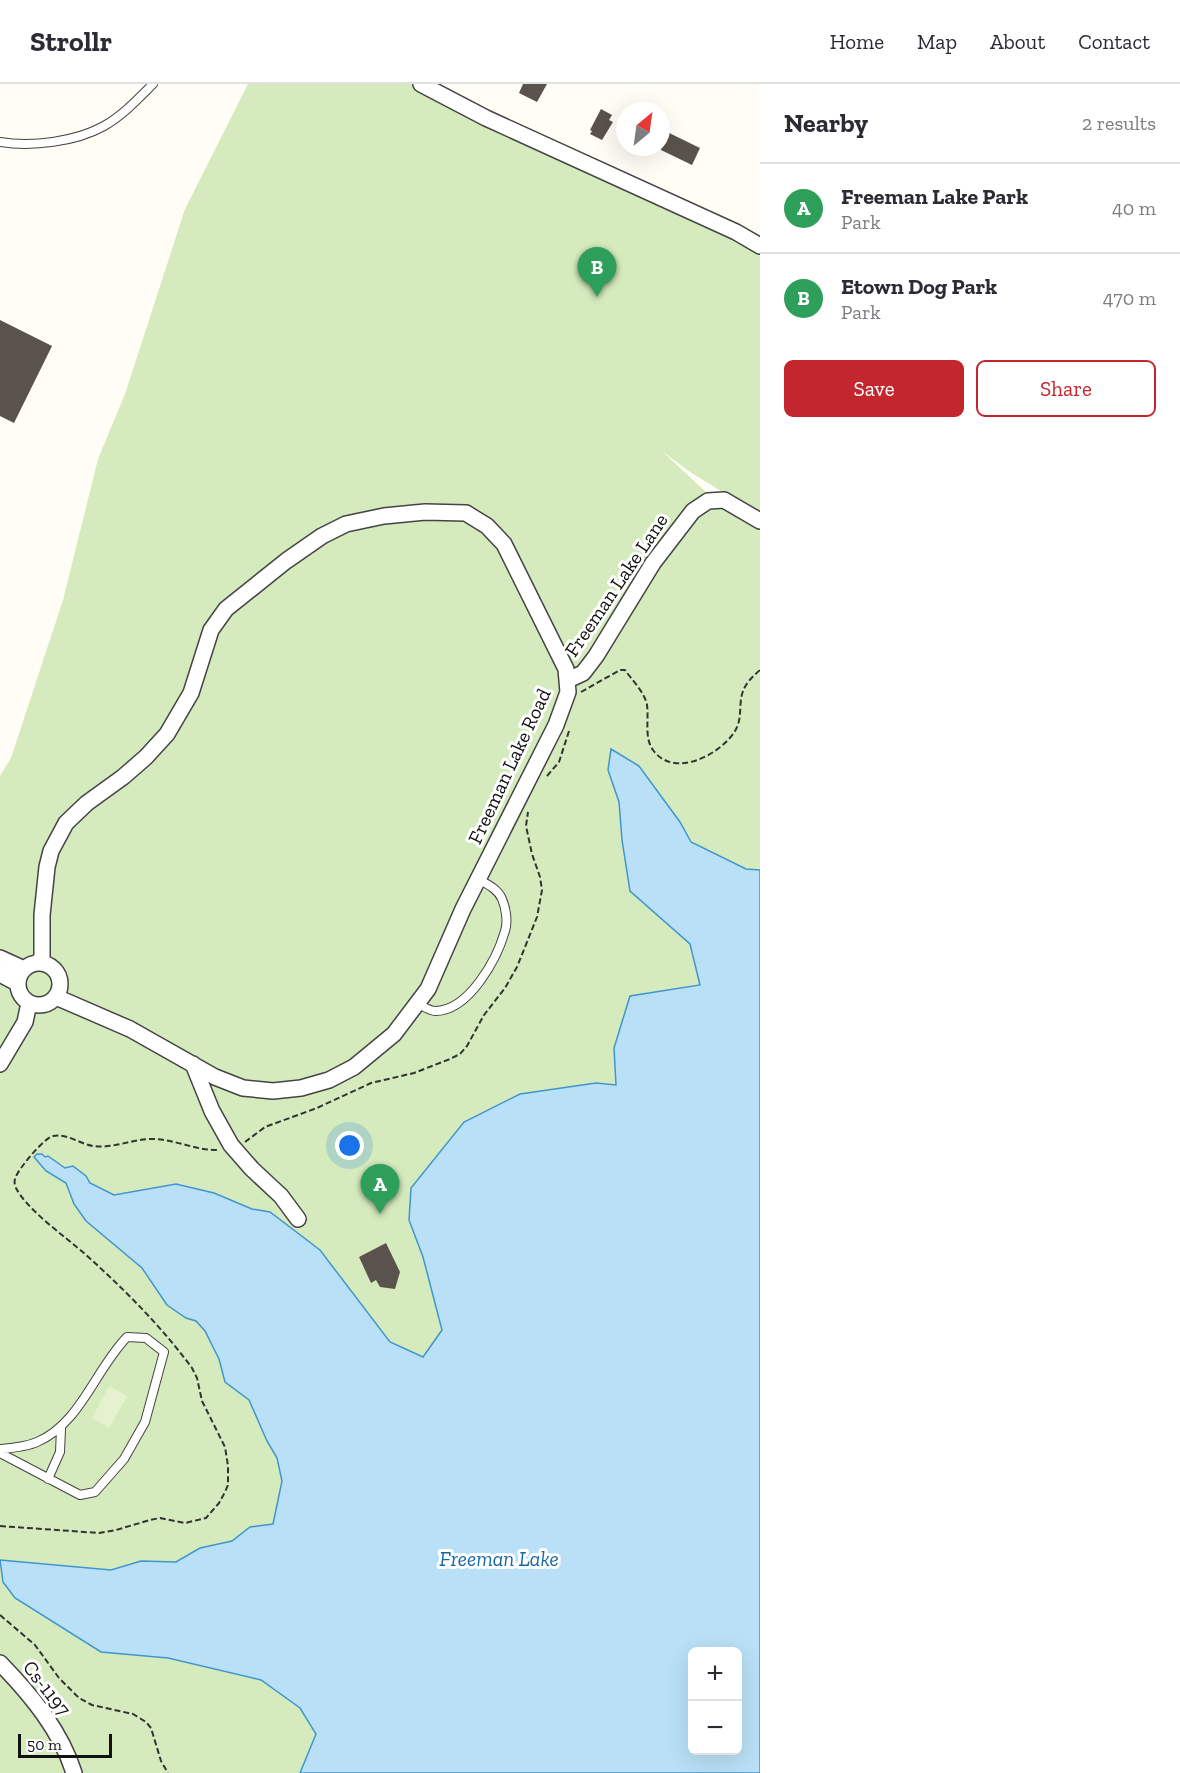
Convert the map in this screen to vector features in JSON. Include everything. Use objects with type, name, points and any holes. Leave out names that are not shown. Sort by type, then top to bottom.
[{"type":"street","points":[[421,84],[486,118],[736,232],[760,246]]},
{"type":"street","name":"Freeman Lake Lane","points":[[568,680],[583,673],[596,656],[653,563],[693,511],[708,501],[723,500],[760,521]]},
{"type":"street","name":"Freeman Lake Road","points":[[31,966],[42,957],[42,915],[47,867],[58,836],[76,812],[146,758],[167,734],[191,693],[206,641],[222,614],[286,561],[322,536],[346,525],[384,516],[425,512],[466,513],[487,526],[504,544],[566,669],[568,692],[555,725],[457,922],[433,979],[418,1004],[394,1034],[364,1060],[342,1074],[315,1085],[287,1091],[250,1090],[229,1084],[130,1029],[56,997]]},
{"type":"street","points":[[0,958],[31,966],[49,966],[56,972],[60,988],[56,997],[44,1005],[28,1003],[22,998],[17,983],[20,974],[31,966]]},
{"type":"street","points":[[0,974],[17,983]]},
{"type":"street","points":[[0,1064],[25,1022],[28,1003]]},
{"type":"street","points":[[193,1064],[212,1111],[233,1147],[252,1169],[281,1196],[298,1220]]},
{"type":"street","name":"Cs-1197","points":[[0,1664],[37,1706],[56,1733],[74,1773]]},
{"type":"lane","points":[[0,142],[37,144],[66,140],[103,127],[129,108],[153,84]]},
{"type":"lane","points":[[418,1004],[434,1011],[452,1007],[470,994],[489,968],[506,929],[506,912],[502,897],[493,887],[478,879]]},
{"type":"lane","points":[[127,1337],[146,1338],[164,1352],[145,1422],[124,1459],[95,1492],[80,1495],[0,1451],[36,1443],[61,1429],[76,1410],[112,1352],[127,1337]]},
{"type":"lane","points":[[48,1479],[60,1452],[61,1429]]},
{"type":"path","points":[[580,697],[580,692],[620,670],[625,670],[646,702],[652,750],[662,759],[673,764],[686,763],[725,744],[739,724],[742,692],[746,684],[760,670]]},
{"type":"path","points":[[545,778],[559,762],[571,727]]},
{"type":"path","points":[[0,1526],[99,1533],[160,1518],[184,1522],[201,1520],[219,1503],[228,1485],[225,1447],[202,1401],[197,1378],[192,1368],[146,1312],[86,1255],[41,1217],[20,1193],[15,1186],[15,1180],[29,1159],[51,1136],[62,1135],[91,1146],[118,1146],[152,1139],[209,1150],[233,1147],[252,1138],[265,1127],[317,1108],[371,1083],[414,1073],[460,1054],[517,967],[537,917],[542,890],[526,826],[529,809]]},
{"type":"path","points":[[0,1615],[35,1645],[58,1678],[79,1698],[101,1708],[133,1714],[146,1722],[155,1736],[161,1761],[168,1773]]},
{"type":"green space","points":[[248,84],[421,84],[760,243],[760,515],[690,472],[662,451],[722,507],[760,530],[760,1773],[0,1773],[0,776],[11,758],[63,600],[98,459],[125,394],[185,209]]},
{"type":"green space","points":[[109,1386],[127,1396],[109,1428],[92,1418]]},
{"type":"water","name":"Freeman Lake","points":[[611,749],[639,766],[680,822],[691,842],[746,869],[760,870],[760,1773],[300,1773],[316,1734],[300,1708],[261,1680],[168,1658],[101,1652],[15,1598],[3,1582],[0,1560],[111,1570],[141,1561],[176,1562],[200,1548],[232,1541],[250,1527],[273,1524],[282,1481],[277,1458],[249,1400],[225,1382],[219,1359],[205,1331],[196,1321],[186,1318],[167,1305],[142,1268],[86,1221],[74,1204],[66,1183],[46,1171],[34,1157],[42,1154],[65,1168],[73,1166],[86,1176],[90,1183],[114,1195],[176,1184],[214,1193],[252,1209],[270,1212],[320,1250],[390,1342],[423,1357],[442,1330],[423,1257],[409,1220],[411,1188],[464,1122],[520,1094],[596,1083],[616,1085],[614,1048],[630,996],[700,985],[690,944],[630,891],[619,802],[608,770]]},
{"type":"building","points":[[523,84],[547,84],[537,102],[519,93]]},
{"type":"building","points":[[601,109],[612,115],[609,120],[613,122],[602,140],[590,134]]},
{"type":"building","points":[[670,133],[700,148],[692,165],[670,154]]},
{"type":"building","points":[[0,320],[52,346],[14,423],[0,416]]},
{"type":"building","points":[[386,1243],[400,1272],[395,1289],[380,1287],[376,1280],[371,1283],[359,1257]]},
{"type":"place","name":"Etown Dog Park","points":[[597,297]]},
{"type":"place","name":"Freeman Lake Park","points":[[380,1214]]}]
